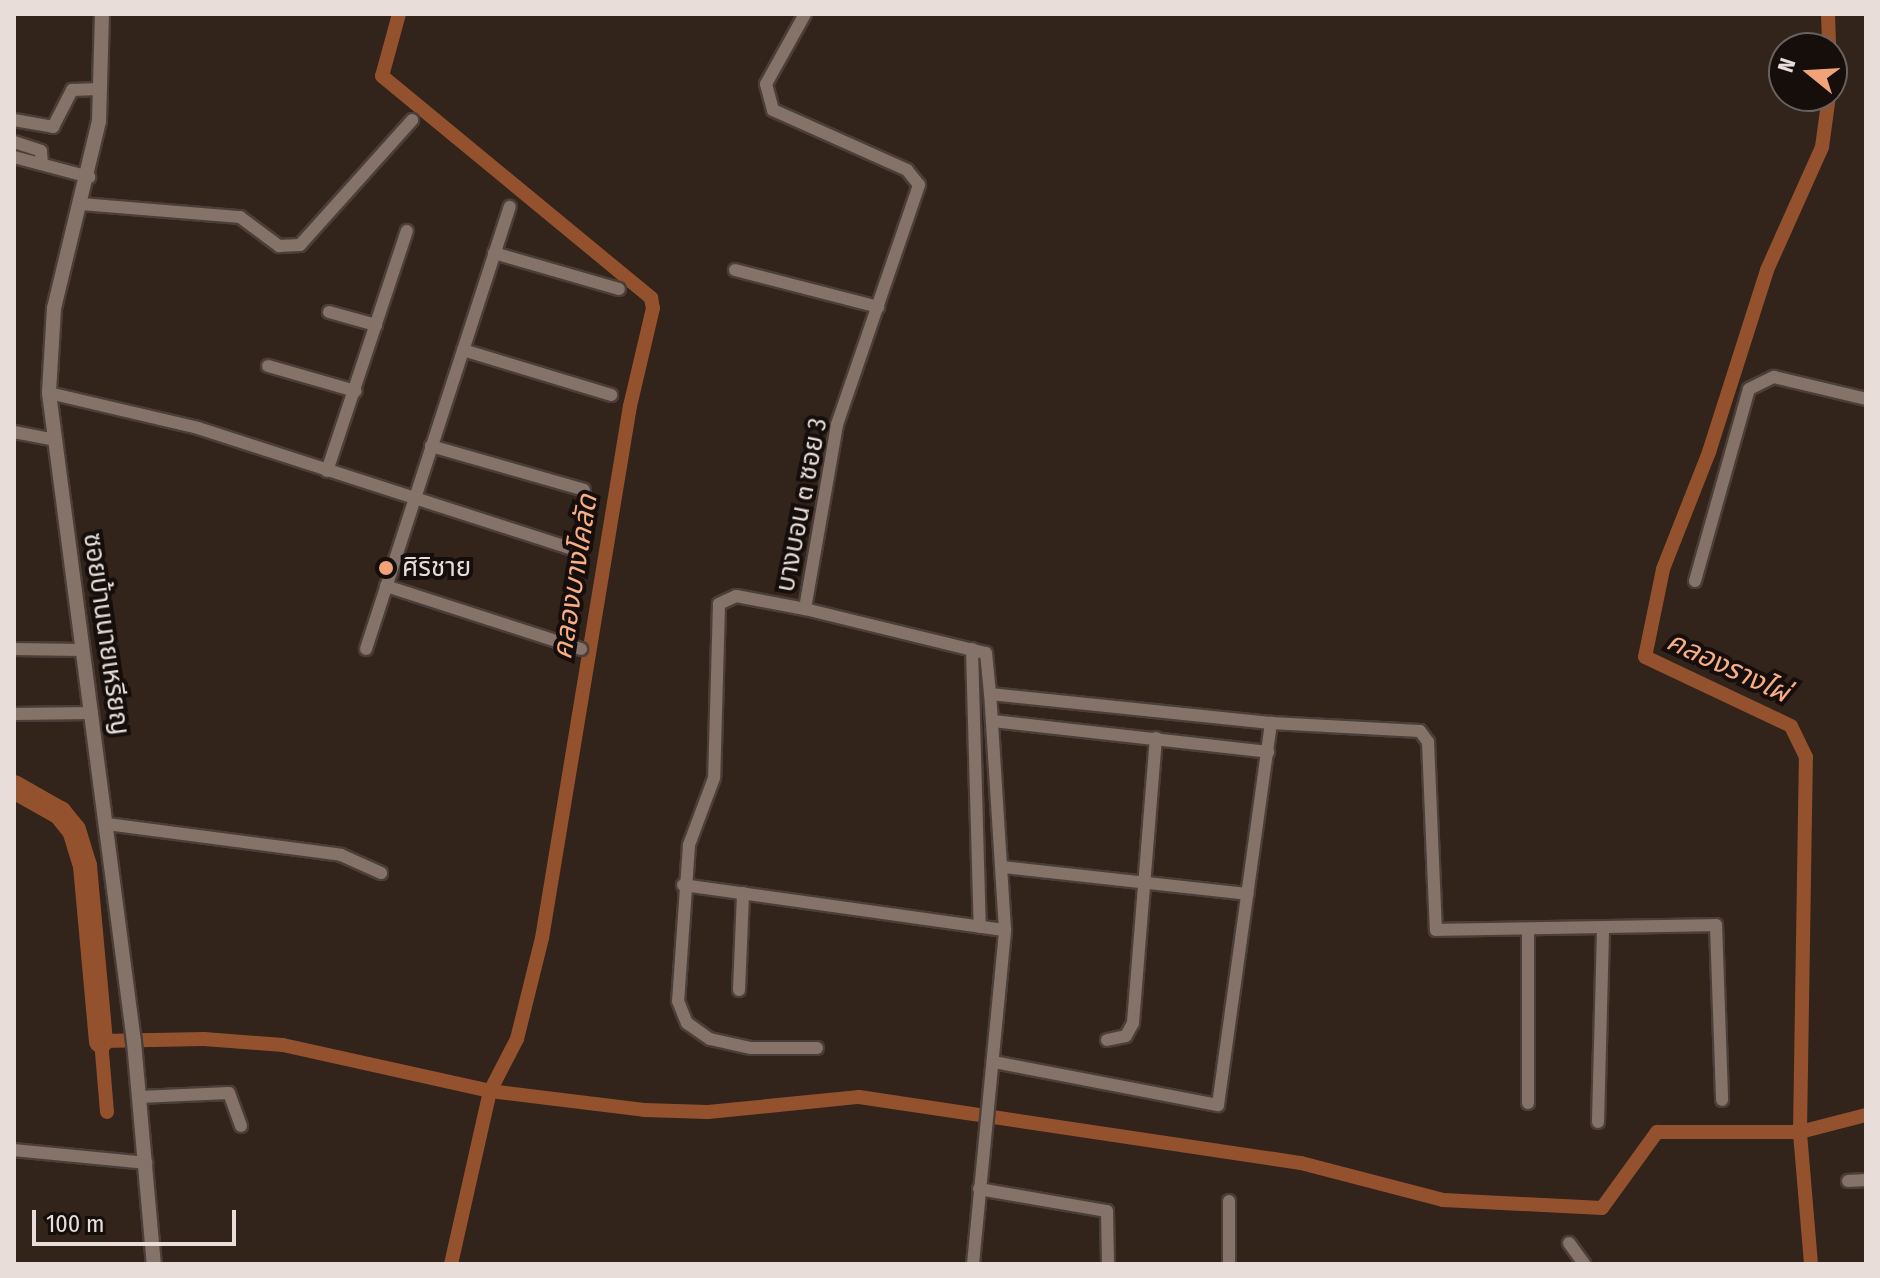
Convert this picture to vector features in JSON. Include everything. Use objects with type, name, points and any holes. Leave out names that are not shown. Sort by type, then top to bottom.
[{"type":"street","name":"ซอยบ้านนายเหรียญ","points":[[102,14],[99,89],[89,177],[50,333],[49,393],[134,1042],[154,1264]]},
{"type":"street","name":"บางบอน ๓ ซอย 3","points":[[805,14],[766,84],[773,110],[907,170],[919,185],[837,425],[805,609],[736,596],[719,604],[714,778],[689,845],[683,885],[678,1001],[687,1023],[730,1045],[817,1048]]},
{"type":"street","points":[[14,120],[53,127],[72,90],[99,89]]},
{"type":"street","points":[[81,204],[240,217],[279,246],[300,245],[412,120]]},
{"type":"street","points":[[14,142],[41,151],[42,164]]},
{"type":"street","points":[[14,157],[89,177]]},
{"type":"street","points":[[366,649],[412,498],[510,207]]},
{"type":"street","points":[[327,471],[407,231]]},
{"type":"street","points":[[494,253],[619,289]]},
{"type":"street","points":[[735,270],[878,307]]},
{"type":"street","points":[[329,312],[376,325]]},
{"type":"street","points":[[463,350],[611,395]]},
{"type":"street","points":[[268,366],[355,391]]},
{"type":"street","points":[[1695,581],[1749,389],[1774,377],[1866,399]]},
{"type":"street","points":[[49,393],[198,428],[576,550]]},
{"type":"street","points":[[14,432],[56,440]]},
{"type":"street","points":[[431,446],[584,490]]},
{"type":"street","points":[[386,586],[581,649]]},
{"type":"street","points":[[805,609],[972,649],[990,657],[1005,930],[973,1264]]},
{"type":"street","points":[[14,649],[83,650]]},
{"type":"street","points":[[972,649],[980,927]]},
{"type":"street","points":[[990,694],[1271,723],[1420,731],[1428,742],[1436,930],[1603,929],[1708,923],[1721,931],[1722,1100]]},
{"type":"street","points":[[14,714],[92,713]]},
{"type":"street","points":[[993,721],[1268,752]]},
{"type":"street","points":[[994,1062],[1218,1105],[1271,723]]},
{"type":"street","points":[[1107,1040],[1131,1032],[1156,738]]},
{"type":"street","points":[[107,824],[341,855],[381,873]]},
{"type":"street","points":[[1003,867],[1146,880],[1248,894]]},
{"type":"street","points":[[683,885],[1005,930]]},
{"type":"street","points":[[739,990],[743,893]]},
{"type":"street","points":[[1598,1122],[1603,929]]},
{"type":"street","points":[[1528,930],[1528,1103]]},
{"type":"street","points":[[139,1097],[229,1093],[238,1103],[241,1126]]},
{"type":"street","points":[[14,1150],[146,1163]]},
{"type":"street","points":[[1848,1181],[1866,1180]]},
{"type":"street","points":[[979,1189],[1107,1211],[1108,1264]]},
{"type":"street","points":[[1229,1201],[1229,1264]]},
{"type":"street","points":[[1569,1243],[1584,1264]]},
{"type":"waterway","name":"คลองบางโคลัด","points":[[399,14],[382,76],[651,298],[653,308],[630,406],[542,938],[517,1039],[490,1091],[451,1264]]},
{"type":"waterway","name":"คลองรางไผ่","points":[[1828,14],[1829,32]]},
{"type":"waterway","name":"คลองรางไผ่","points":[[1811,1264],[1800,1132],[1806,757],[1791,726],[1645,657],[1663,569],[1709,452],[1767,270],[1822,147],[1827,112]]},
{"type":"waterway","points":[[14,787],[60,813],[74,830],[85,866],[101,1041]]},
{"type":"waterway","points":[[107,1112],[101,1041],[204,1039],[283,1045],[490,1091],[644,1110],[708,1112],[859,1097],[1301,1163],[1443,1200],[1602,1208],[1657,1132],[1800,1132],[1866,1115]]},
{"type":"place","name":"ศิริชาย","points":[[386,568]]}]
